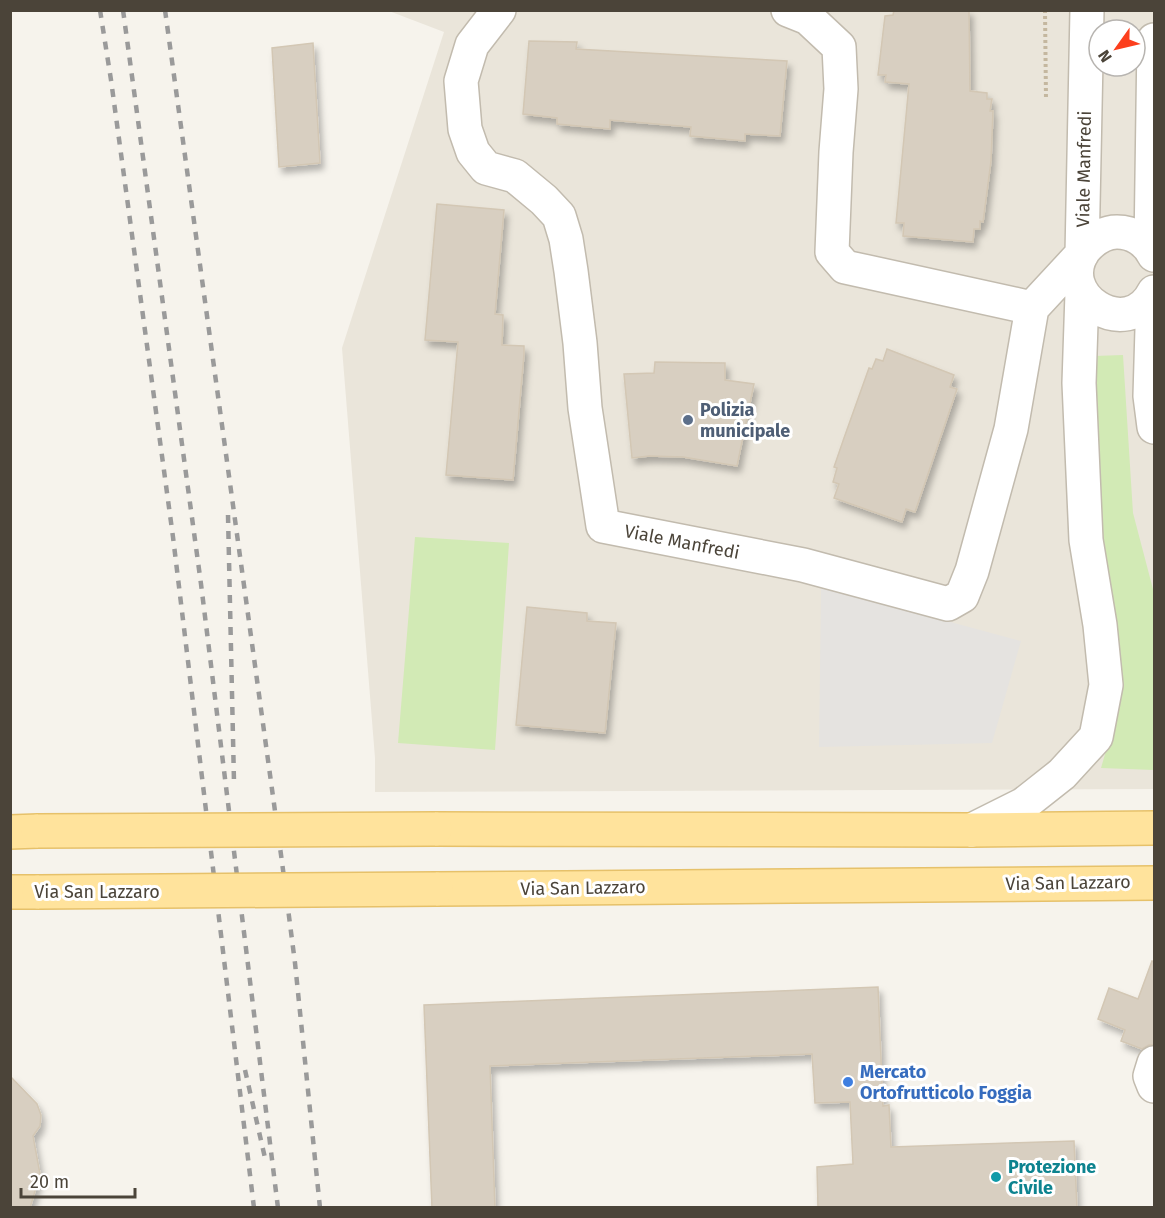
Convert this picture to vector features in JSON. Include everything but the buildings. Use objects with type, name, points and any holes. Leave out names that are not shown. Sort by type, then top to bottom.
[{"type":"main road","points":[[24,832],[1155,828]]},
{"type":"main road","name":"Via San Lazzaro","points":[[25,892],[1155,883]]},
{"type":"street","name":"Viale Manfredi","points":[[499,10],[472,45],[461,81],[465,129],[473,152],[486,168],[515,176],[560,216],[572,271],[585,408],[603,526],[803,565],[948,604],[962,596],[972,571],[1011,429],[1032,308],[1082,254],[1087,10]]},
{"type":"street","points":[[788,10],[808,18],[839,47],[841,88],[832,252],[845,267],[1032,308]]},
{"type":"street","points":[[1153,251],[1155,40]]},
{"type":"street","points":[[972,830],[1024,804],[1062,774],[1096,737],[1106,685],[1100,625],[1086,540],[1079,383],[1082,293],[1078,280],[1078,267],[1082,254],[1090,243],[1101,236],[1115,232],[1128,233],[1141,238],[1153,251]]},
{"type":"street","points":[[1082,293],[1102,311],[1116,314],[1129,313],[1141,308],[1154,294]]},
{"type":"street","points":[[1154,294],[1150,396],[1155,427]]},
{"type":"street","points":[[1155,1063],[1150,1076],[1155,1086]]},
{"type":"shaded area","points":[[389,11],[1154,11],[1154,789],[375,792],[375,758],[342,348],[444,32]]},
{"type":"shaded area","points":[[821,587],[1021,641],[992,743],[819,747]]},
{"type":"green space","points":[[1123,355],[1133,513],[1154,593],[1154,770],[1101,768],[1112,730],[1095,501],[1094,356]]},
{"type":"green space","points":[[415,537],[509,543],[495,750],[398,743]]},
{"type":"railway","points":[[100,10],[173,537],[254,1208]]},
{"type":"railway","points":[[123,10],[201,584],[278,1208]]},
{"type":"railway","points":[[165,10],[282,862],[295,963],[320,1208]]},
{"type":"railway","points":[[228,515],[234,782]]},
{"type":"railway","points":[[245,1070],[265,1158]]},
{"type":"place","name":"Polizia municipale","points":[[688,420]]},
{"type":"place","name":"Mercato Ortofrutticolo Foggia","points":[[848,1082]]},
{"type":"place","name":"Protezione Civile","points":[[996,1177]]}]
